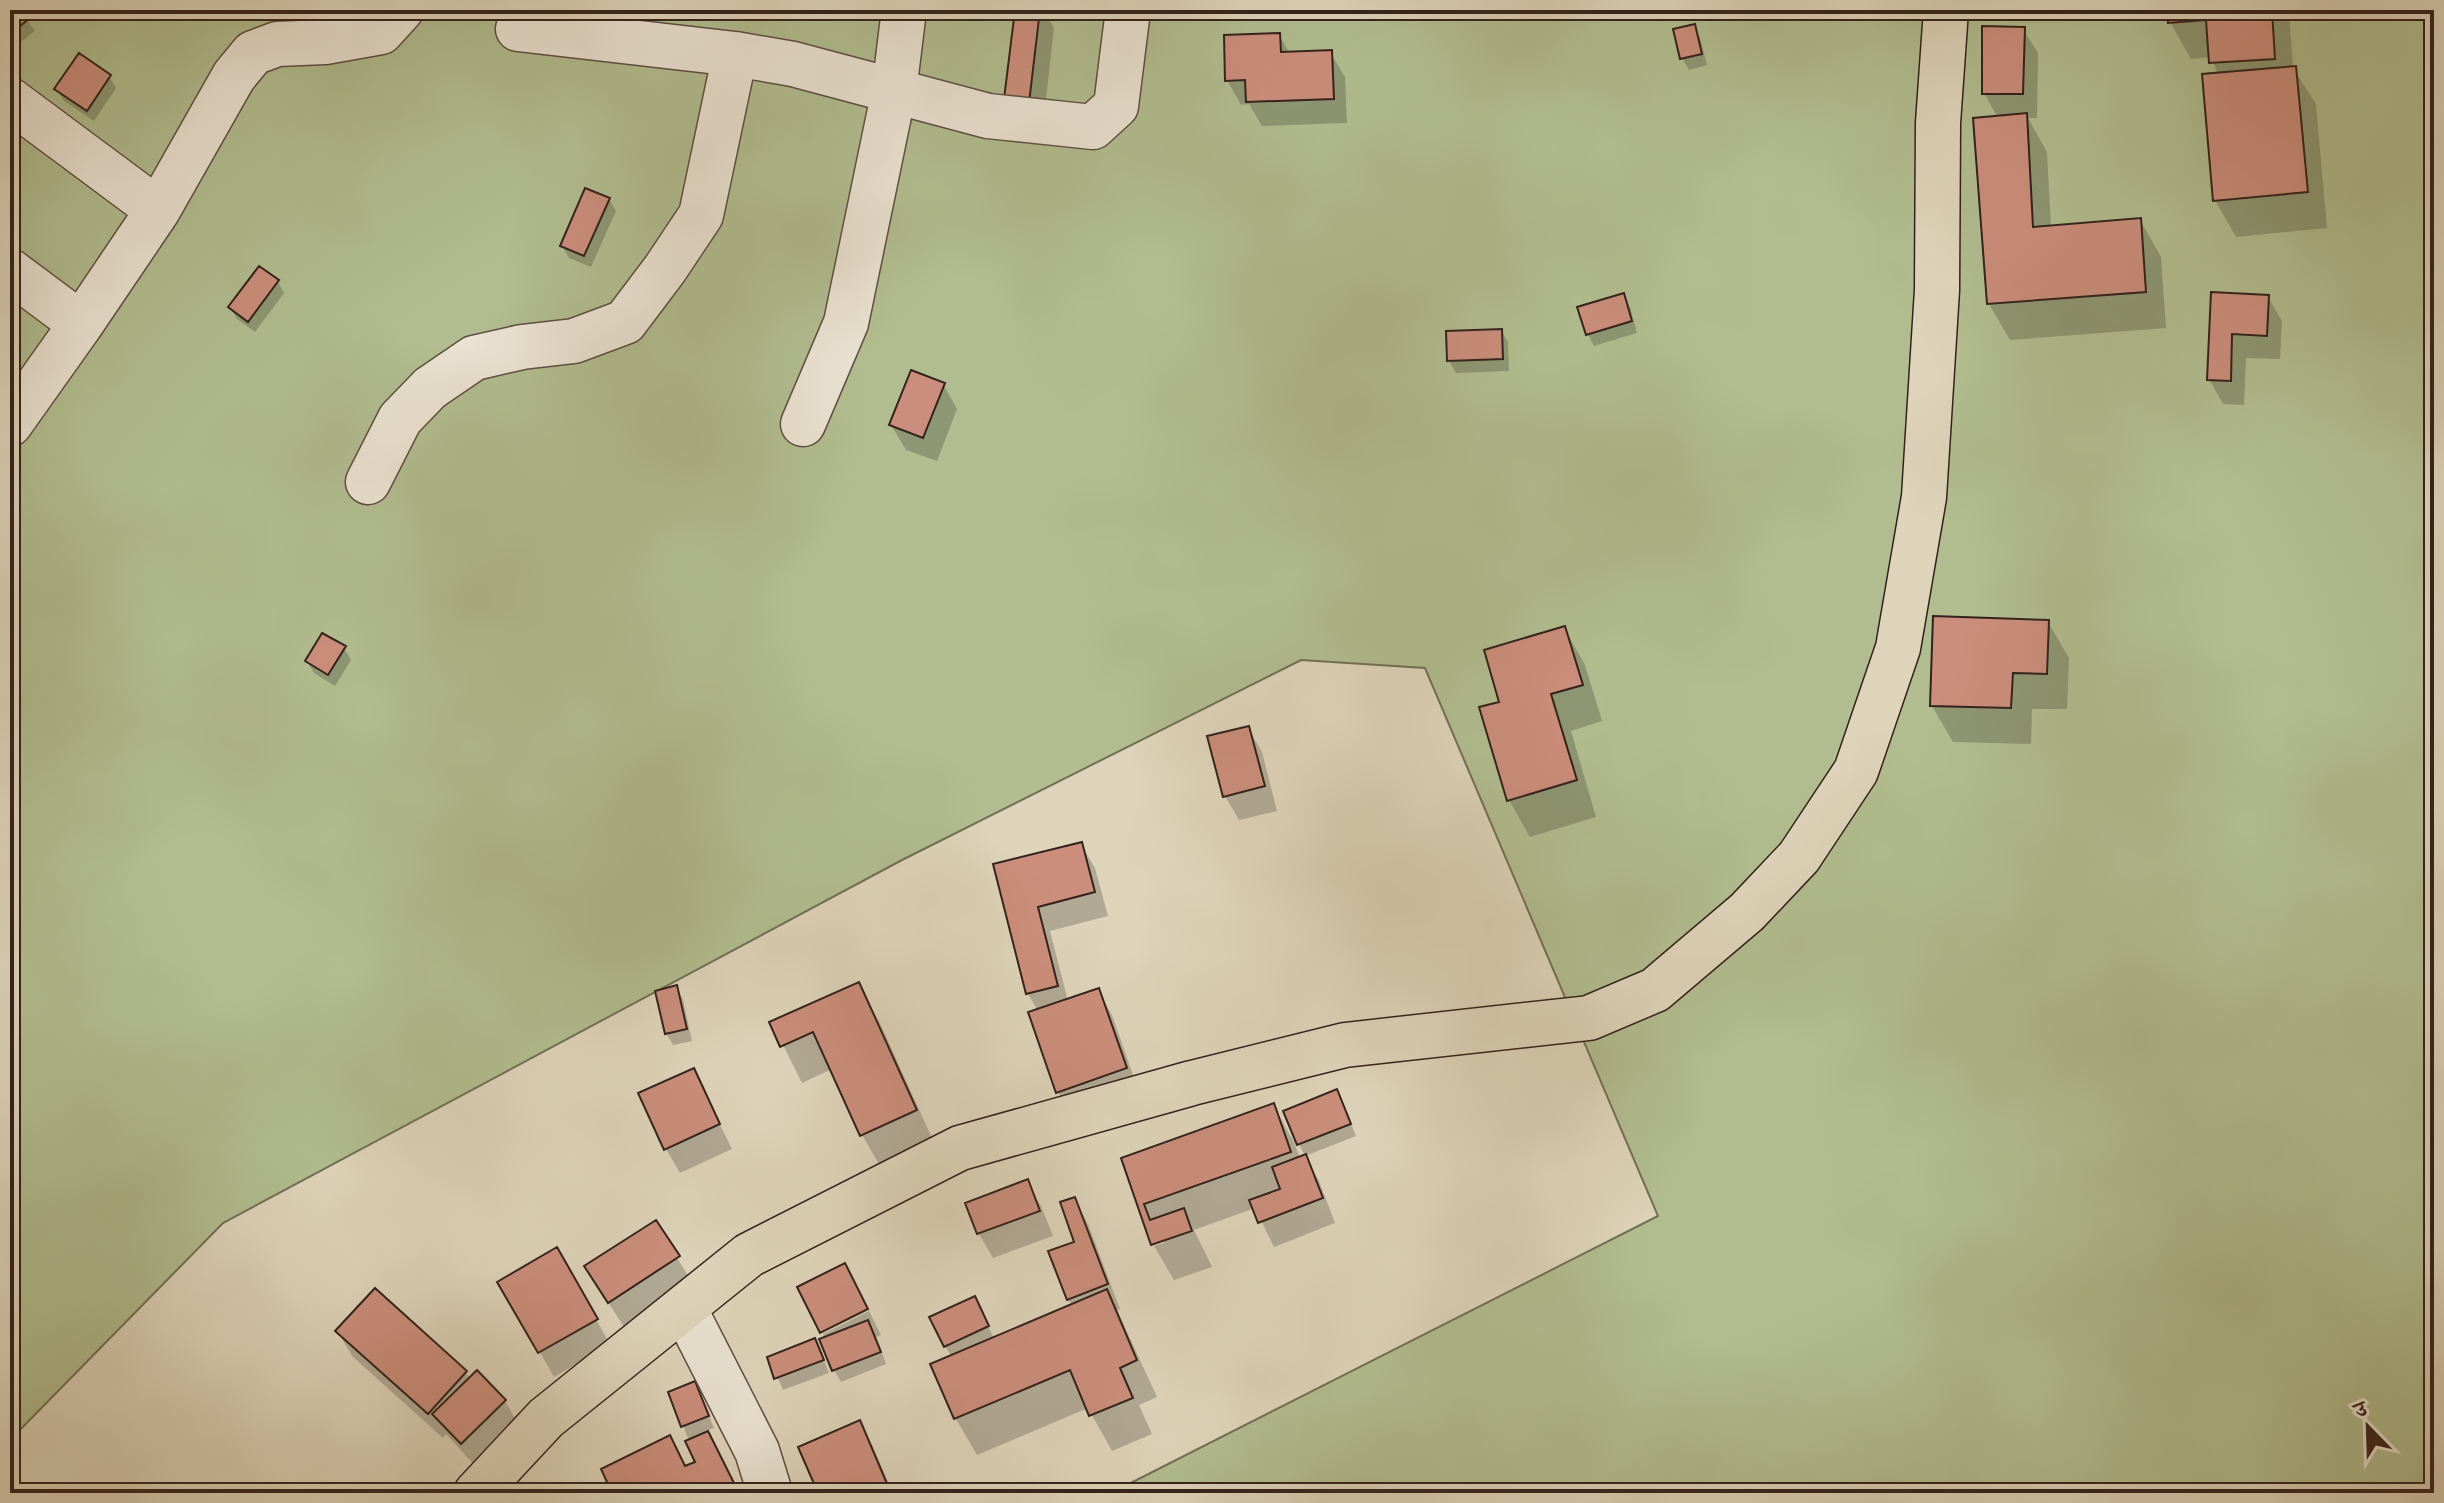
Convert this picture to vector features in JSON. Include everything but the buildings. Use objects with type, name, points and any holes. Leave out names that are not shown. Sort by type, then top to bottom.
[{"type":"main road","points":[[476,1493],[546,1418],[749,1255],[960,1148],[1192,1083],[1345,1045],[1589,1018],[1655,990],[1747,912],[1799,857],[1856,771],[1898,648],[1924,497],[1937,290],[1938,123],[1946,10]]},
{"type":"street","points":[[10,424],[158,210],[234,76],[253,53],[277,44],[325,42],[381,32],[401,10]]},
{"type":"street","points":[[803,424],[846,323],[894,91],[904,10]]},
{"type":"street","points":[[518,29],[666,27],[735,54],[793,64],[988,116],[1093,127],[1116,106],[1128,10]]},
{"type":"street","points":[[368,482],[400,419],[430,388],[474,358],[522,347],[574,341],[625,322],[701,215],[735,54]]},
{"type":"street","points":[[10,100],[158,210]]},
{"type":"street","points":[[10,271],[81,324]]},
{"type":"street","points":[[684,1308],[757,1451],[770,1493]]},
{"type":"green space","points":[[10,10],[2434,10],[2434,1493],[1111,1493],[1658,1216],[1425,668],[1301,660],[902,860],[223,1223],[10,1440]]}]
